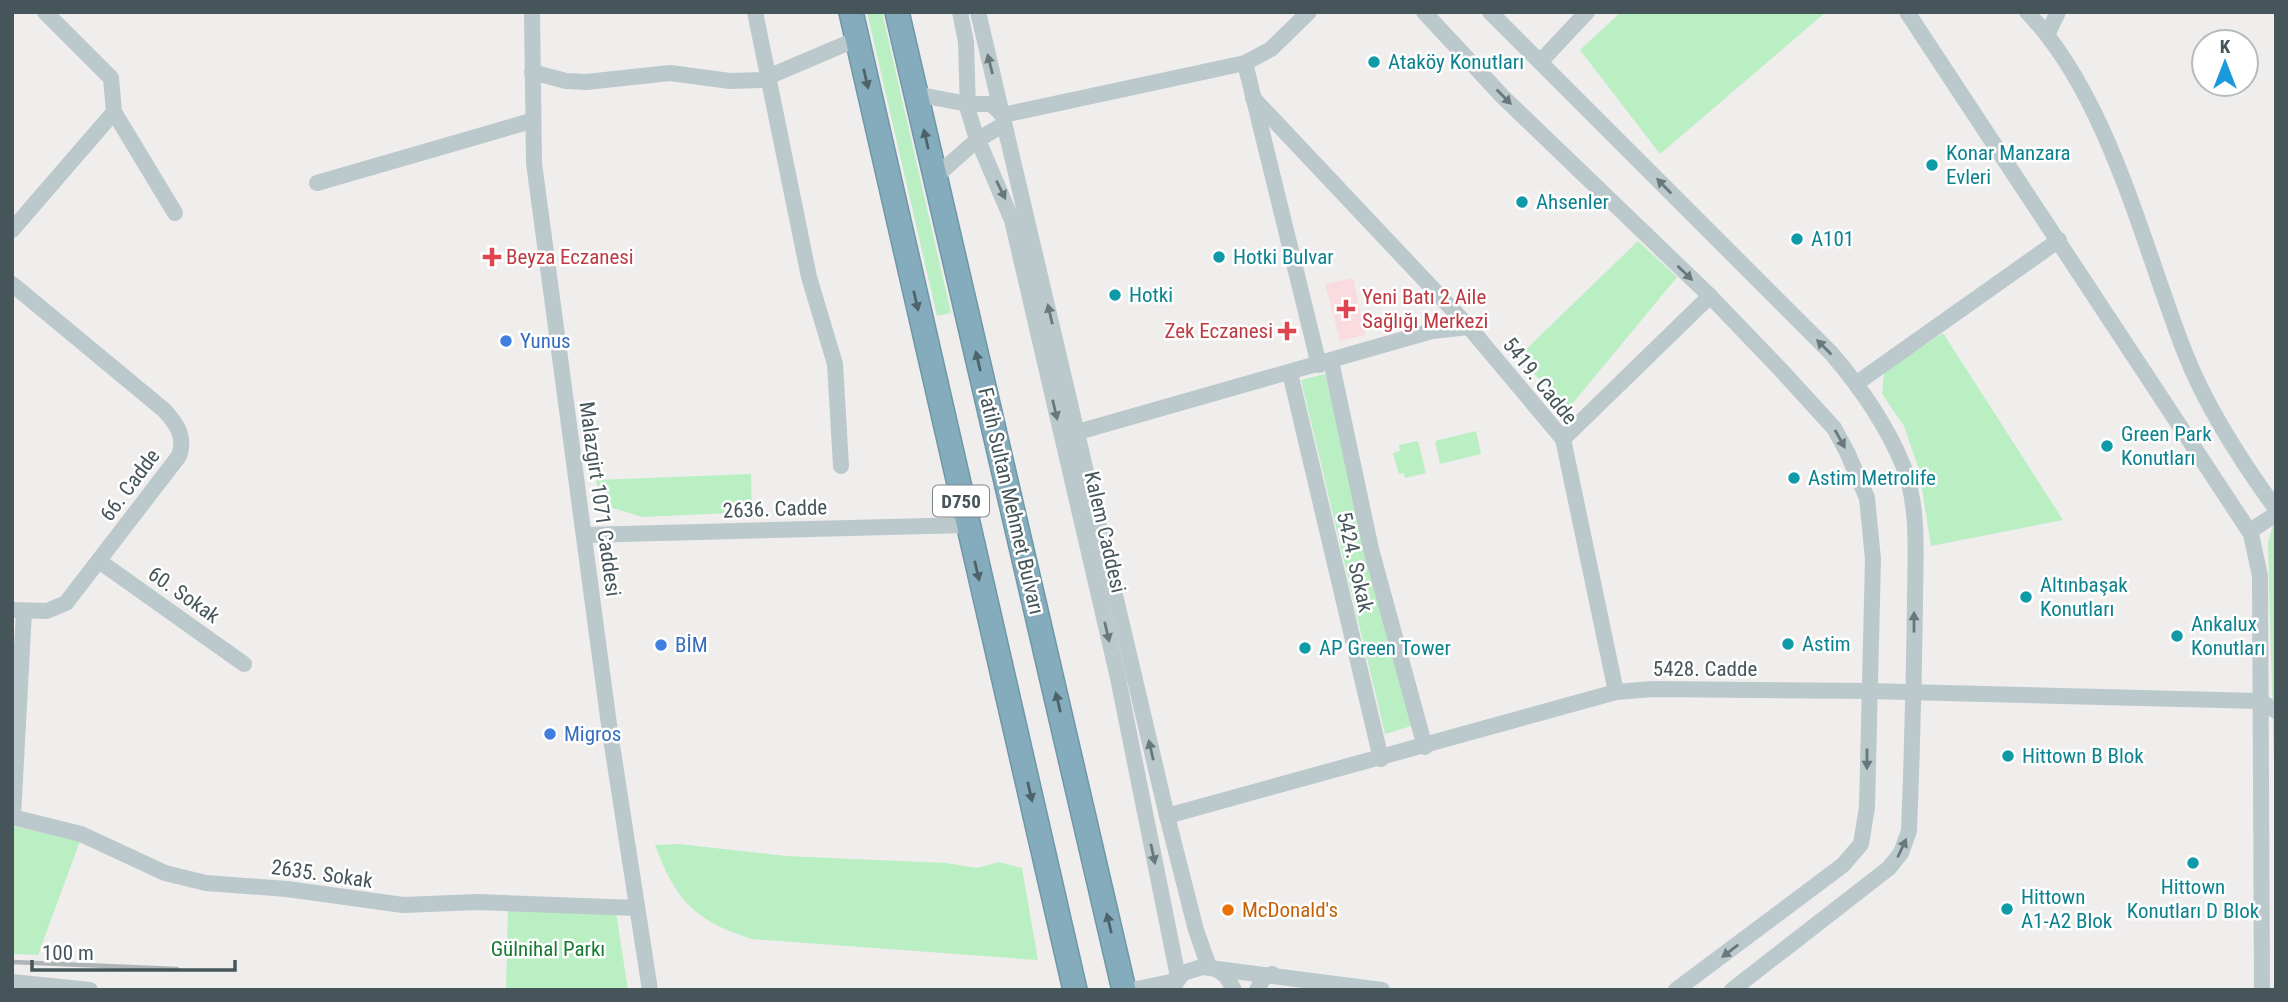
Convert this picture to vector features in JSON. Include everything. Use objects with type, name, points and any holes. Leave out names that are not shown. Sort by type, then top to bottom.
[{"type":"highway","name":"D750","points":[[851,12],[1075,990]]},
{"type":"highway","name":"Fatih Sultan Mehmet Bulvarı","points":[[897,12],[1124,990]]},
{"type":"street","points":[[45,12],[111,78],[114,112],[175,213]]},
{"type":"street","name":"Malazgirt 1071 Caddesi","points":[[532,12],[531,121],[534,163],[584,535],[650,990]]},
{"type":"street","points":[[755,12],[809,277],[835,364],[841,466]]},
{"type":"street","name":"Kalem Caddesi","points":[[960,12],[966,42],[968,104],[978,140],[1012,220],[1118,678],[1175,983]]},
{"type":"street","name":"Kalem Caddesi","points":[[978,12],[1196,930],[1213,969],[1226,976],[1234,990]]},
{"type":"street","points":[[981,29],[989,12]]},
{"type":"street","points":[[1003,115],[1245,63],[1271,49],[1309,12]]},
{"type":"street","points":[[1424,12],[1503,97],[1710,296],[1834,428],[1867,498],[1873,559],[1867,691],[1866,827],[1861,844],[1843,865],[1676,990]]},
{"type":"street","points":[[1490,12],[1857,383],[1877,412],[1905,467],[1914,523],[1914,692],[1909,831],[1901,853],[1889,868],[1732,990]]},
{"type":"street","points":[[1541,61],[1587,12]]},
{"type":"street","points":[[1907,12],[2250,531],[2260,576],[2262,990]]},
{"type":"street","points":[[2027,12],[2048,33],[2095,116],[2186,357],[2241,461],[2276,511],[2250,531]]},
{"type":"street","points":[[2048,33],[2058,12]]},
{"type":"street","points":[[532,72],[566,81],[586,82],[670,73],[730,81],[769,78],[858,39]]},
{"type":"street","points":[[1245,63],[1425,747]]},
{"type":"street","points":[[915,94],[968,104],[991,104],[1003,115],[1003,125],[978,140],[935,177]]},
{"type":"street","name":"5419. Cadde","points":[[1253,98],[1469,327],[1563,439],[1616,692]]},
{"type":"street","points":[[12,230],[114,112]]},
{"type":"street","points":[[317,183],[531,121]]},
{"type":"street","points":[[1857,383],[2059,240]]},
{"type":"street","name":"66. Cadde","points":[[12,284],[164,410],[179,428],[182,447],[179,456],[62,606],[47,611],[18,610]]},
{"type":"street","points":[[1563,439],[1710,296]]},
{"type":"street","points":[[1078,432],[1432,331],[1469,327]]},
{"type":"street","name":"5424. Sokak","points":[[1290,373],[1381,759]]},
{"type":"street","name":"2636. Cadde","points":[[584,535],[967,525]]},
{"type":"street","name":"60. Sokak","points":[[99,561],[244,664]]},
{"type":"street","points":[[12,817],[18,610]]},
{"type":"street","name":"5428. Cadde","points":[[1167,816],[1425,747],[1616,692],[1653,689],[1867,691],[2260,701]]},
{"type":"street","points":[[2260,701],[2276,711]]},
{"type":"street","name":"2635. Sokak","points":[[12,817],[81,834],[165,873],[206,883],[287,889],[403,905],[478,902],[637,908]]},
{"type":"street","points":[[1132,990],[1175,983],[1189,970],[1213,969],[1272,974],[1382,990]]},
{"type":"street","points":[[1256,990],[1263,979],[1272,974]]},
{"type":"street","points":[[12,982],[90,990]]},
{"type":"shaded area","name":"Yeni Batı 2 Aile Sağlığı Merkezi","points":[[1353,278],[1365,335],[1340,341],[1325,284]]},
{"type":"green space","points":[[867,12],[882,12],[951,313],[937,316]]},
{"type":"green space","points":[[1621,12],[1826,12],[1660,154],[1580,50]]},
{"type":"green space","points":[[1638,241],[1677,277],[1568,409],[1518,357]]},
{"type":"green space","points":[[1943,333],[2063,520],[1931,546],[1919,470],[1904,426],[1882,394],[1884,372]]},
{"type":"green space","points":[[1325,374],[1411,726],[1385,734],[1301,380]]},
{"type":"green space","points":[[1476,431],[1481,454],[1440,464],[1435,441]]},
{"type":"green space","points":[[1418,441],[1426,473],[1405,478],[1404,473],[1399,474],[1393,453],[1400,451],[1399,445]]},
{"type":"green space","points":[[751,474],[752,512],[642,517],[600,504],[596,480]]},
{"type":"green space","points":[[2276,512],[2276,839],[2268,543]]},
{"type":"green space","points":[[12,826],[80,841],[38,955],[12,954]]},
{"type":"green space","points":[[678,844],[786,856],[946,863],[977,868],[999,862],[1022,868],[1038,960],[752,939],[716,925],[680,895],[655,845]]},
{"type":"green space","name":"Gülnihal Parkı","points":[[508,906],[616,913],[628,990],[506,990]]},
{"type":"railway","points":[[12,962],[177,969]]},
{"type":"place","name":"Ataköy Konutları","points":[[1374,62]]},
{"type":"place","name":"Konar Manzara Evleri","points":[[1932,165]]},
{"type":"place","name":"Ahsenler","points":[[1522,202]]},
{"type":"place","name":"A101","points":[[1797,239]]},
{"type":"place","name":"Beyza Eczanesi","points":[[492,257]]},
{"type":"place","name":"Hotki Bulvar","points":[[1219,257]]},
{"type":"place","name":"Hotki","points":[[1115,295]]},
{"type":"place","name":"Yeni Batı 2 Aile Sağlığı Merkezi","points":[[1346,309]]},
{"type":"place","name":"Zek Eczanesi","points":[[1287,331]]},
{"type":"place","name":"Yunus","points":[[506,341]]},
{"type":"place","name":"Green Park Konutları","points":[[2107,446]]},
{"type":"place","name":"Astim Metrolife","points":[[1794,478]]},
{"type":"place","name":"Altınbaşak Konutları","points":[[2026,597]]},
{"type":"place","name":"Ankalux Konutları","points":[[2177,636]]},
{"type":"place","name":"Astim","points":[[1788,644]]},
{"type":"place","name":"BİM","points":[[661,645]]},
{"type":"place","name":"AP Green Tower","points":[[1305,648]]},
{"type":"place","name":"Migros","points":[[550,734]]},
{"type":"place","name":"Hittown B Blok","points":[[2008,756]]},
{"type":"place","name":"Hittown Konutları D Blok","points":[[2193,863]]},
{"type":"place","name":"Hittown A1-A2 Blok","points":[[2007,909]]},
{"type":"place","name":"McDonald's","points":[[1228,910]]}]
